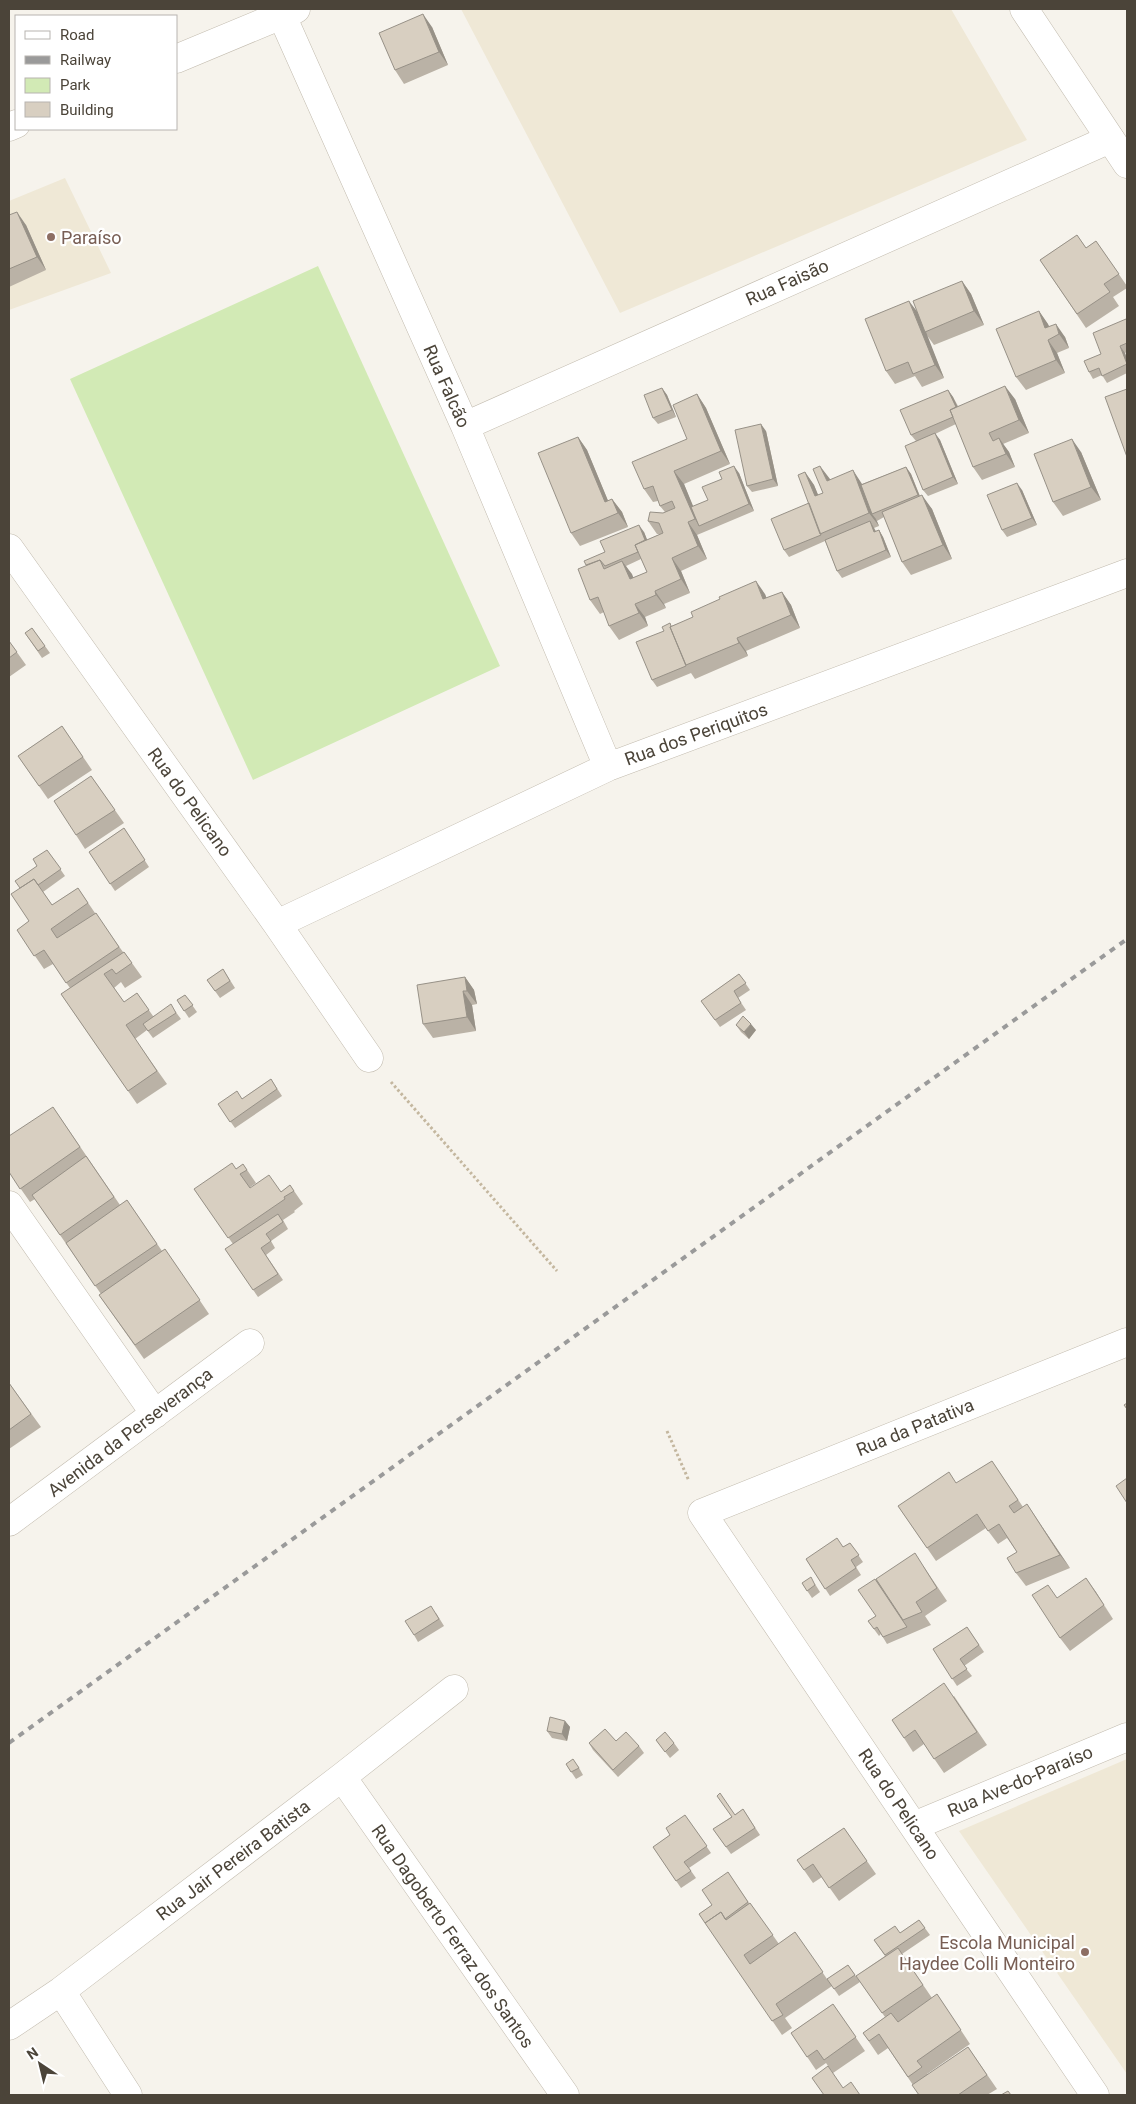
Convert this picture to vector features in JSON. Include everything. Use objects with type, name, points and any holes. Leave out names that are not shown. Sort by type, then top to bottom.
[{"type":"street","points":[[1024,9],[1127,164]]},
{"type":"street","points":[[178,57],[285,11]]},
{"type":"street","name":"Rua Falcão","points":[[285,11],[464,426],[608,767]]},
{"type":"street","name":"Rua Faisão","points":[[464,426],[1110,139]]},
{"type":"street","name":"Rua do Pelicano","points":[[9,548],[277,924],[369,1058]]},
{"type":"street","name":"Rua dos Periquitos","points":[[277,924],[608,767],[1127,573]]},
{"type":"street","points":[[9,1205],[155,1414]]},
{"type":"street","name":"Rua da Patativa","points":[[702,1512],[1127,1342]]},
{"type":"street","name":"Avenida da Perseverança","points":[[9,1522],[250,1343]]},
{"type":"street","name":"Rua do Pelicano","points":[[702,1512],[1095,2095]]},
{"type":"street","name":"Rua Jair Pereira Batista","points":[[9,2026],[61,1991],[342,1777],[454,1689]]},
{"type":"street","name":"Rua Ave-do-Paraíso","points":[[914,1826],[1127,1737]]},
{"type":"street","name":"Rua Dagoberto Ferraz dos Santos","points":[[342,1777],[565,2095]]},
{"type":"street","points":[[61,1991],[128,2095]]},
{"type":"path","points":[[369,1058],[557,1271]]},
{"type":"path","points":[[667,1431],[702,1512]]},
{"type":"shaded area","points":[[461,9],[951,9],[1027,140],[620,313]]},
{"type":"shaded area","name":"Paraíso","points":[[65,178],[111,273],[9,310],[9,201]]},
{"type":"shaded area","name":"Escola Municipal Haydee Colli Monteiro","points":[[1127,1759],[1127,2074],[959,1831]]},
{"type":"green space","points":[[318,266],[500,666],[253,780],[70,379]]},
{"type":"building","points":[[423,14],[439,52],[395,70],[379,33]]},
{"type":"building","points":[[17,212],[37,257],[9,269],[9,215]]},
{"type":"building","points":[[1077,235],[1086,248],[1096,241],[1119,274],[1104,284],[1110,292],[1077,314],[1040,260]]},
{"type":"building","points":[[962,281],[974,311],[925,332],[913,301]]},
{"type":"building","points":[[909,301],[935,365],[913,374],[908,362],[886,371],[865,319]]},
{"type":"building","points":[[1039,311],[1045,328],[1056,324],[1059,334],[1048,340],[1056,360],[1016,377],[996,329]]},
{"type":"building","points":[[1126,319],[1127,343],[1120,346],[1127,364],[1102,376],[1099,368],[1089,372],[1084,361],[1101,354],[1093,333]]},
{"type":"building","points":[[1005,386],[1019,420],[989,433],[993,441],[999,438],[1006,454],[973,467],[950,410]]},
{"type":"building","points":[[662,388],[672,410],[653,418],[644,395]]},
{"type":"building","points":[[1127,389],[1127,457],[1105,397]]},
{"type":"building","points":[[948,390],[956,407],[950,410],[953,417],[911,435],[900,410]]},
{"type":"building","points":[[697,394],[721,451],[674,471],[695,519],[688,522],[698,546],[672,558],[681,579],[655,591],[656,595],[635,604],[639,613],[609,626],[598,597],[590,600],[578,569],[600,560],[604,569],[622,561],[630,579],[647,572],[635,545],[663,533],[659,523],[648,521],[650,512],[663,513],[675,508],[672,501],[660,506],[653,486],[644,489],[632,462],[687,439],[673,405]]},
{"type":"building","points":[[761,424],[773,479],[747,486],[735,430]]},
{"type":"building","points":[[935,433],[953,477],[923,490],[905,446]]},
{"type":"building","points":[[578,437],[605,502],[612,499],[618,513],[571,533],[538,453]]},
{"type":"building","points":[[1072,439],[1091,487],[1053,502],[1034,454]]},
{"type":"building","points":[[734,466],[749,504],[699,526],[691,507],[708,500],[702,487],[722,479],[719,472]]},
{"type":"building","points":[[820,466],[827,481],[853,470],[869,513],[820,534],[798,475],[805,472],[815,496],[823,493],[813,469]]},
{"type":"building","points":[[906,467],[918,495],[872,514],[861,485]]},
{"type":"building","points":[[1017,483],[1032,518],[1002,530],[987,495]]},
{"type":"building","points":[[922,495],[943,545],[902,562],[882,512]]},
{"type":"building","points":[[809,503],[821,535],[784,550],[771,519]]},
{"type":"building","points":[[870,521],[874,532],[879,530],[886,550],[837,571],[825,540]]},
{"type":"building","points":[[639,525],[645,540],[635,545],[638,552],[605,566],[600,560],[586,565],[584,561],[605,552],[600,541]]},
{"type":"building","points":[[756,581],[763,599],[782,592],[791,615],[737,638],[739,643],[686,665],[670,627],[693,617],[691,612],[720,599],[719,597]]},
{"type":"building","points":[[670,623],[686,666],[652,680],[636,642],[664,631],[662,627]]},
{"type":"building","points":[[32,628],[45,646],[38,651],[25,633]]},
{"type":"building","points":[[9,641],[17,652],[9,658]]},
{"type":"building","points":[[62,726],[83,757],[39,786],[18,756]]},
{"type":"building","points":[[91,776],[115,810],[76,835],[54,801]]},
{"type":"building","points":[[124,828],[145,860],[110,884],[89,852]]},
{"type":"building","points":[[47,850],[61,869],[38,885],[34,879],[20,888],[15,881],[37,866],[33,859]]},
{"type":"building","points":[[34,879],[52,905],[78,888],[88,903],[51,929],[57,938],[96,913],[119,947],[66,983],[44,950],[34,956],[17,930],[29,921],[11,894]]},
{"type":"building","points":[[124,952],[132,963],[116,974],[112,969],[104,974],[124,1002],[137,993],[149,1010],[126,1025],[157,1071],[128,1091],[61,994]]},
{"type":"building","points":[[223,969],[230,981],[215,991],[207,980]]},
{"type":"building","points":[[739,974],[746,983],[734,991],[741,1003],[715,1020],[701,1001]]},
{"type":"building","points":[[465,977],[467,991],[463,991],[467,1017],[423,1024],[417,985]]},
{"type":"building","points":[[185,995],[193,1005],[184,1011],[177,1000]]},
{"type":"building","points":[[171,1004],[176,1013],[148,1031],[143,1024]]},
{"type":"building","points":[[743,1016],[751,1024],[744,1032],[736,1025]]},
{"type":"building","points":[[271,1079],[277,1089],[230,1122],[218,1104],[237,1091],[242,1099]]},
{"type":"building","points":[[53,1107],[80,1147],[20,1189],[9,1172],[9,1136]]},
{"type":"building","points":[[86,1156],[114,1197],[60,1235],[32,1195]]},
{"type":"building","points":[[232,1163],[236,1169],[243,1164],[247,1170],[240,1174],[250,1188],[269,1175],[281,1192],[290,1185],[294,1191],[228,1238],[194,1189]]},
{"type":"building","points":[[127,1200],[157,1244],[95,1286],[66,1243]]},
{"type":"building","points":[[278,1214],[283,1222],[266,1234],[271,1241],[261,1248],[278,1274],[253,1290],[225,1249]]},
{"type":"building","points":[[165,1249],[200,1300],[135,1345],[99,1295]]},
{"type":"building","points":[[9,1383],[31,1414],[9,1430]]},
{"type":"building","points":[[992,1461],[1018,1500],[1009,1506],[1014,1513],[1027,1504],[1060,1555],[1016,1573],[1007,1558],[1017,1552],[999,1524],[988,1531],[977,1514],[927,1548],[898,1506],[949,1472],[956,1483]]},
{"type":"building","points":[[1127,1478],[1127,1503],[1116,1486]]},
{"type":"building","points":[[837,1538],[843,1547],[850,1543],[859,1555],[851,1560],[856,1568],[825,1589],[806,1559]]},
{"type":"building","points":[[915,1553],[937,1588],[916,1602],[922,1612],[903,1620],[876,1579]]},
{"type":"building","points":[[811,1577],[815,1585],[807,1591],[802,1583]]},
{"type":"building","points":[[1086,1578],[1104,1605],[1060,1638],[1032,1595],[1048,1585],[1057,1598]]},
{"type":"building","points":[[875,1579],[907,1627],[883,1637],[877,1627],[874,1629],[868,1621],[876,1616],[858,1590]]},
{"type":"building","points":[[431,1606],[439,1619],[414,1635],[405,1621]]},
{"type":"building","points":[[967,1627],[979,1645],[960,1659],[967,1669],[952,1679],[933,1649]]},
{"type":"building","points":[[944,1683],[977,1732],[934,1759],[915,1730],[904,1738],[892,1720]]},
{"type":"building","points":[[550,1717],[565,1721],[562,1734],[547,1731]]},
{"type":"building","points":[[605,1729],[616,1741],[626,1732],[639,1746],[613,1770],[589,1743]]},
{"type":"building","points":[[665,1732],[674,1743],[665,1752],[656,1740]]},
{"type":"building","points":[[573,1759],[579,1768],[571,1772],[566,1764]]},
{"type":"building","points":[[720,1793],[735,1815],[743,1809],[755,1828],[726,1847],[713,1829],[732,1817],[717,1796]]},
{"type":"building","points":[[685,1815],[707,1846],[684,1862],[691,1871],[676,1881],[653,1847],[670,1835],[666,1828]]},
{"type":"building","points":[[844,1828],[867,1861],[829,1888],[813,1864],[804,1870],[797,1860]]},
{"type":"building","points":[[728,1872],[748,1902],[725,1919],[721,1912],[705,1923],[699,1914],[712,1905],[702,1890]]},
{"type":"building","points":[[750,1903],[773,1935],[744,1955],[750,1964],[795,1932],[823,1972],[776,2004],[783,2015],[772,2021],[705,1923],[721,1912],[726,1920]]},
{"type":"building","points":[[919,1920],[925,1928],[885,1955],[874,1940],[895,1926],[900,1933]]},
{"type":"building","points":[[898,1948],[923,1985],[882,2013],[856,1976]]},
{"type":"building","points":[[848,1965],[855,1975],[834,1989],[827,1979]]},
{"type":"building","points":[[937,1994],[961,2030],[917,2061],[922,2067],[908,2077],[879,2034],[869,2041],[863,2033],[891,2013],[898,2022]]},
{"type":"building","points":[[833,2004],[856,2037],[824,2060],[817,2050],[807,2057],[791,2033]]},
{"type":"building","points":[[968,2047],[987,2075],[958,2095],[919,2095],[912,2085]]},
{"type":"building","points":[[828,2066],[843,2088],[851,2082],[860,2095],[824,2095],[812,2078]]},
{"type":"building","points":[[1008,2091],[1011,2095],[1001,2095]]},
{"type":"railway","points":[[9,1743],[1127,939]]},
{"type":"place","name":"Paraíso","points":[[51,237]]},
{"type":"place","name":"Escola Municipal Haydee Colli Monteiro","points":[[1085,1952]]}]
